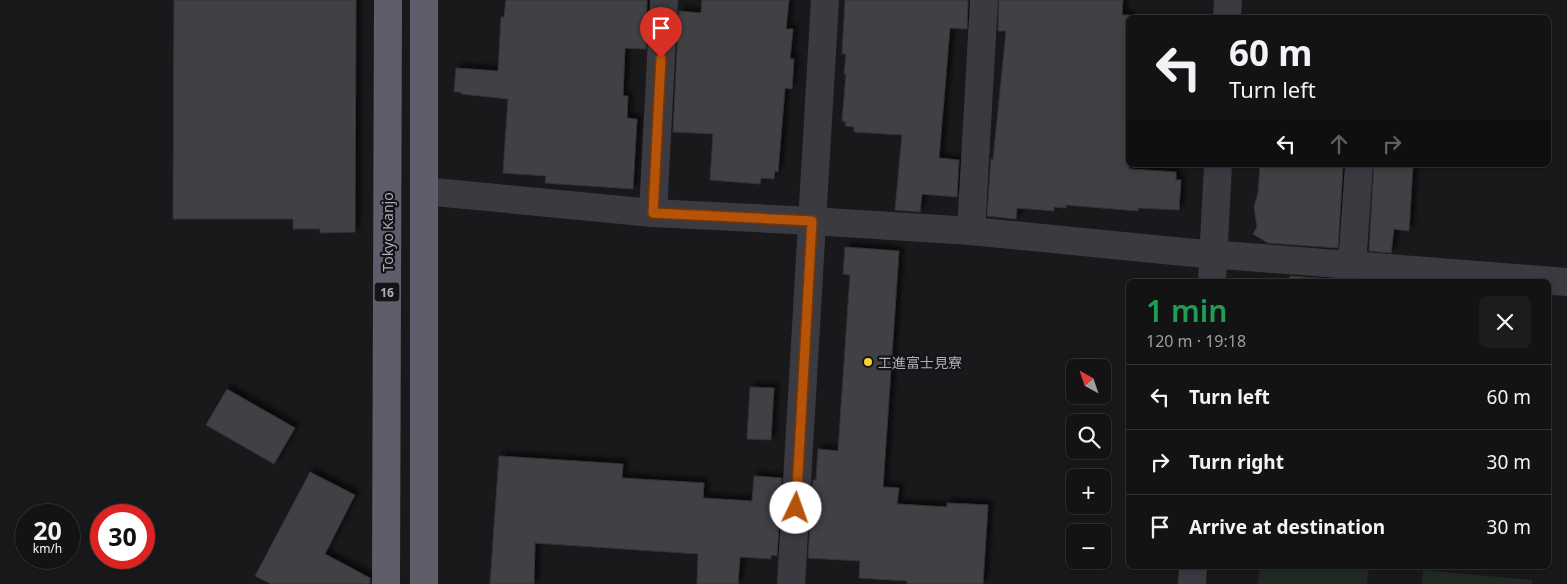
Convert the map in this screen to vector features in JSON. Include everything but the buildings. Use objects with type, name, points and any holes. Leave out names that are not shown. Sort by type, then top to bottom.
[{"type":"highway","name":"Tokyo Kanjo","points":[[386,584],[388,0]]},
{"type":"highway","points":[[424,0],[424,584]]},
{"type":"street","points":[[653,213],[664,0]]},
{"type":"street","points":[[791,584],[825,0]]},
{"type":"street","points":[[970,231],[984,0]]},
{"type":"street","points":[[1226,15],[1228,0]]},
{"type":"street","points":[[1212,279],[1218,167]]},
{"type":"street","points":[[1352,265],[1359,167]]},
{"type":"street","points":[[424,191],[653,213],[970,231],[1213,254],[1529,279]]},
{"type":"street","points":[[1551,281],[1567,282]]},
{"type":"street","points":[[1192,584],[1193,569]]},
{"type":"shaded area","points":[[1260,569],[1369,569],[1367,584],[1258,584]]},
{"type":"shaded area","points":[[1423,570],[1532,580],[1532,584],[1422,584]]},
{"type":"place","name":"工進富士見寮","points":[[868,362]]},
{"type":"route","points":[[661,58],[653,213],[812,221],[796,508]]}]
